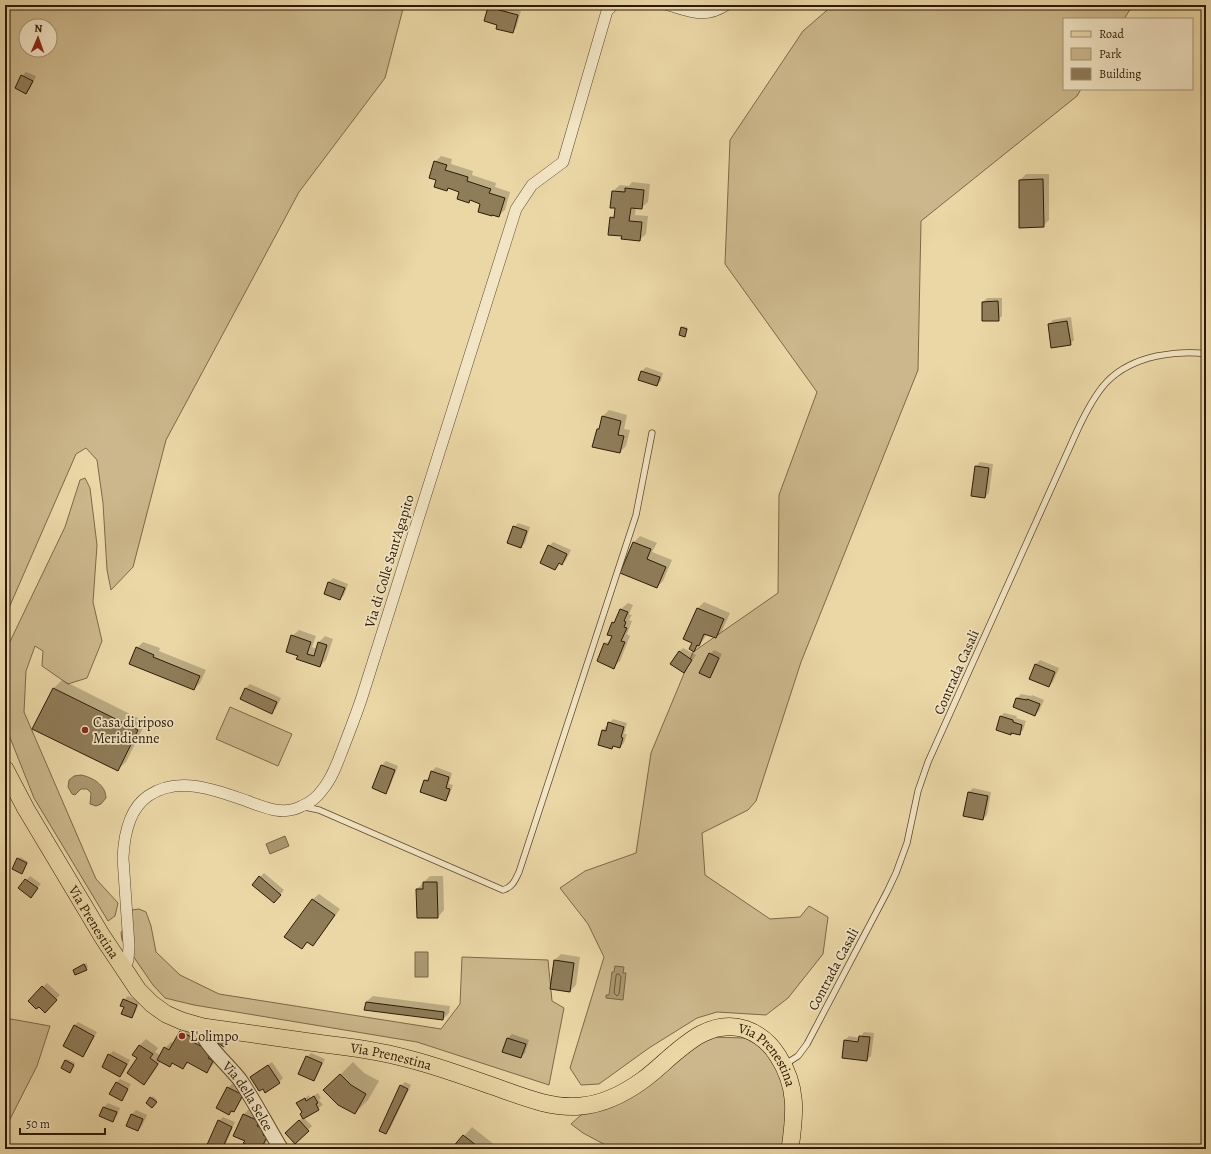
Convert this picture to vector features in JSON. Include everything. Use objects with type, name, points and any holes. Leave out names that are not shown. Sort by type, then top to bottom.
[{"type":"main road","name":"Via Prenestina","points":[[5,769],[30,815],[102,936],[142,994],[156,1007],[175,1019],[199,1026],[389,1054],[429,1064],[534,1100],[550,1104],[569,1106],[581,1106],[601,1102],[621,1094],[649,1076],[703,1032],[716,1028],[737,1027],[754,1033],[770,1046],[784,1065],[791,1082],[793,1093],[793,1127],[790,1149]]},
{"type":"street","name":"Via di Colle Sant'Agapito","points":[[124,968],[128,960],[129,946],[124,846],[131,818],[142,801],[162,789],[172,786],[186,785],[208,789],[279,811],[290,811],[303,806],[320,794],[328,782],[338,762],[356,715],[516,209],[532,185],[563,162],[607,11],[613,5]]},
{"type":"street","points":[[668,5],[703,13],[716,11],[726,5]]},
{"type":"street","name":"Via della Selce","points":[[199,1026],[209,1045],[230,1068],[246,1089],[281,1149]]},
{"type":"lane","name":"Contrada Casali","points":[[784,1065],[798,1056],[807,1044],[892,882],[906,843],[918,791],[928,762],[1090,404],[1107,381],[1131,364],[1148,358],[1170,354],[1191,352],[1206,354]]},
{"type":"lane","points":[[303,806],[319,810],[503,890],[514,884],[636,515],[652,433]]},
{"type":"green space","points":[[5,5],[404,5],[385,78],[299,192],[166,440],[133,567],[111,590],[107,570],[103,503],[97,460],[86,448],[76,454],[5,617]]},
{"type":"green space","points":[[833,5],[1133,5],[1125,18],[1063,18],[1063,90],[1080,90],[1077,96],[921,221],[918,370],[801,662],[756,801],[748,810],[702,833],[705,875],[770,919],[800,917],[809,906],[828,917],[823,954],[788,998],[766,1015],[717,1012],[697,1018],[649,1048],[599,1084],[581,1085],[570,1068],[604,957],[588,924],[560,888],[585,871],[636,853],[651,753],[693,652],[778,593],[779,495],[817,392],[725,264],[730,140],[803,31]]},
{"type":"green space","points":[[85,478],[90,488],[97,545],[93,602],[102,641],[87,678],[68,684],[42,666],[43,651],[35,646],[26,671],[24,712],[96,879],[118,903],[115,916],[108,921],[34,798],[5,725],[5,652],[65,527],[80,480]]},
{"type":"green space","points":[[230,707],[292,734],[278,766],[216,739]]},
{"type":"green space","points":[[139,909],[146,912],[151,926],[156,952],[180,975],[219,994],[441,1029],[460,1004],[462,957],[548,960],[552,1001],[564,1008],[549,1085],[417,1042],[194,1005],[165,998],[153,985],[122,940],[121,933],[132,910]]},
{"type":"green space","points":[[5,1018],[50,1026],[37,1066],[5,1129]]},
{"type":"green space","points":[[712,1037],[744,1038],[760,1043],[789,1074],[783,1149],[613,1149],[583,1133],[571,1124],[581,1115],[631,1096],[701,1042]]},
{"type":"water","points":[[81,775],[98,782],[104,789],[106,798],[101,804],[96,806],[90,804],[91,793],[87,789],[81,789],[75,795],[72,794],[68,787],[69,780],[74,776]]},
{"type":"water","points":[[285,836],[289,846],[270,854],[266,844]]},
{"type":"water","points":[[415,952],[428,952],[428,977],[415,977]]},
{"type":"water","points":[[615,966],[624,967],[623,973],[626,973],[623,1000],[606,998],[606,995],[609,995],[612,972],[614,972]]},
{"type":"building","points":[[488,7],[518,15],[513,33],[496,29],[497,25],[484,21]]},
{"type":"building","points":[[21,75],[33,81],[26,94],[15,88]]},
{"type":"building","points":[[434,161],[447,165],[445,170],[468,177],[467,181],[491,189],[489,193],[505,198],[499,217],[478,212],[480,204],[470,200],[469,203],[457,199],[459,192],[448,188],[447,191],[434,187],[436,180],[429,178]]},
{"type":"building","points":[[1043,179],[1044,227],[1019,228],[1019,180]]},
{"type":"building","points":[[625,188],[644,190],[642,209],[631,208],[629,221],[642,222],[640,241],[621,239],[622,236],[608,235],[610,217],[614,218],[615,208],[610,208],[612,191],[625,192]]},
{"type":"building","points":[[998,301],[999,321],[982,321],[982,302]]},
{"type":"building","points":[[1067,321],[1071,345],[1051,348],[1048,324]]},
{"type":"building","points":[[681,327],[687,329],[685,337],[679,335]]},
{"type":"building","points":[[641,371],[660,377],[657,386],[638,380]]},
{"type":"building","points":[[602,416],[621,421],[618,435],[624,436],[620,453],[592,447]]},
{"type":"building","points":[[975,466],[989,468],[985,498],[971,496]]},
{"type":"building","points":[[513,526],[527,531],[521,548],[507,543]]},
{"type":"building","points":[[633,542],[651,549],[647,559],[666,567],[657,588],[620,573]]},
{"type":"building","points":[[548,545],[567,554],[562,565],[559,563],[555,570],[540,563]]},
{"type":"building","points":[[328,582],[345,588],[340,600],[324,594]]},
{"type":"building","points":[[697,608],[724,619],[716,638],[704,634],[699,646],[697,645],[694,652],[689,649],[692,643],[683,639]]},
{"type":"building","points":[[620,609],[628,612],[624,621],[626,622],[624,627],[627,628],[621,641],[625,642],[614,669],[597,661],[604,643],[608,645],[612,636],[607,635],[612,622],[614,623]]},
{"type":"building","points":[[291,635],[311,642],[307,654],[314,656],[318,642],[327,645],[320,667],[296,659],[298,656],[286,652]]},
{"type":"building","points":[[136,647],[154,655],[153,657],[200,676],[194,690],[129,664]]},
{"type":"building","points":[[679,651],[692,660],[684,673],[670,664]]},
{"type":"building","points":[[709,653],[719,658],[710,678],[699,673]]},
{"type":"building","points":[[1035,664],[1055,672],[1049,687],[1029,679]]},
{"type":"building","name":"Casa di riposo Meridienne","points":[[53,688],[138,730],[118,771],[32,729]]},
{"type":"building","points":[[245,688],[277,702],[272,714],[240,699]]},
{"type":"building","points":[[1016,698],[1027,699],[1040,704],[1035,716],[1013,707]]},
{"type":"building","points":[[1000,716],[1013,720],[1013,722],[1022,725],[1020,735],[1011,733],[1011,735],[996,730]]},
{"type":"building","points":[[608,722],[624,727],[620,748],[613,746],[612,749],[598,745],[602,730],[606,731]]},
{"type":"building","points":[[381,765],[395,770],[386,794],[372,788]]},
{"type":"building","points":[[431,771],[449,777],[446,788],[450,789],[446,801],[420,792],[424,780],[428,781]]},
{"type":"building","points":[[968,792],[988,796],[983,820],[963,816]]},
{"type":"building","points":[[17,858],[27,863],[22,874],[12,869]]},
{"type":"building","points":[[259,876],[281,895],[274,903],[252,885]]},
{"type":"building","points":[[25,879],[38,888],[31,898],[18,888]]},
{"type":"building","points":[[423,882],[437,882],[438,918],[417,918],[416,889],[423,889]]},
{"type":"building","points":[[312,899],[335,915],[313,946],[307,942],[302,949],[284,937]]},
{"type":"building","points":[[554,960],[574,963],[570,992],[550,989]]},
{"type":"building","points":[[84,964],[87,970],[75,975],[73,970]]},
{"type":"building","points":[[42,986],[57,1000],[45,1013],[39,1007],[36,1009],[28,1001]]},
{"type":"building","points":[[123,999],[137,1005],[132,1018],[121,1014],[124,1007],[120,1006]]},
{"type":"building","points":[[366,1002],[444,1012],[443,1020],[364,1010]]},
{"type":"building","points":[[74,1025],[94,1036],[83,1057],[63,1046]]},
{"type":"building","points":[[180,1031],[195,1039],[193,1042],[212,1052],[208,1058],[213,1061],[207,1073],[187,1062],[183,1069],[172,1063],[170,1067],[157,1060],[164,1047],[169,1050]]},
{"type":"building","points":[[222,1033],[230,1038],[224,1047],[216,1042]]},
{"type":"building","points":[[859,1036],[870,1037],[867,1061],[842,1058],[844,1040],[858,1042]]},
{"type":"building","points":[[507,1038],[526,1044],[521,1058],[502,1052]]},
{"type":"building","points":[[139,1045],[153,1054],[150,1058],[158,1064],[144,1085],[127,1073],[137,1058],[132,1055]]},
{"type":"building","points":[[108,1054],[127,1064],[120,1077],[102,1067]]},
{"type":"building","points":[[306,1056],[322,1063],[314,1081],[298,1074]]},
{"type":"building","points":[[65,1060],[74,1065],[70,1073],[61,1068]]},
{"type":"building","points":[[268,1065],[280,1083],[265,1093],[263,1089],[259,1091],[250,1077]]},
{"type":"building","points":[[340,1074],[351,1085],[366,1094],[355,1114],[338,1105],[323,1090]]},
{"type":"building","points":[[116,1082],[128,1089],[122,1101],[109,1094]]},
{"type":"building","points":[[400,1085],[408,1089],[386,1134],[379,1131]]},
{"type":"building","points":[[227,1087],[243,1095],[234,1112],[231,1111],[229,1115],[216,1108]]},
{"type":"building","points":[[314,1096],[318,1103],[316,1104],[319,1110],[303,1119],[300,1114],[302,1112],[296,1103],[305,1098],[306,1101]]},
{"type":"building","points":[[150,1097],[157,1102],[152,1108],[146,1103]]},
{"type":"building","points":[[103,1107],[117,1112],[113,1122],[99,1116]]},
{"type":"building","points":[[131,1114],[143,1119],[138,1131],[126,1126]]},
{"type":"building","points":[[243,1114],[259,1121],[257,1126],[265,1130],[263,1135],[267,1137],[261,1149],[256,1149],[243,1143],[245,1141],[233,1136]]},
{"type":"building","points":[[218,1120],[232,1127],[222,1149],[210,1149],[206,1147]]},
{"type":"building","points":[[299,1120],[309,1131],[295,1144],[285,1133]]},
{"type":"building","points":[[463,1135],[481,1149],[451,1149]]},
{"type":"place","name":"Casa di riposo Meridienne","points":[[85,730]]},
{"type":"place","name":"L'olimpo","points":[[182,1036]]}]
